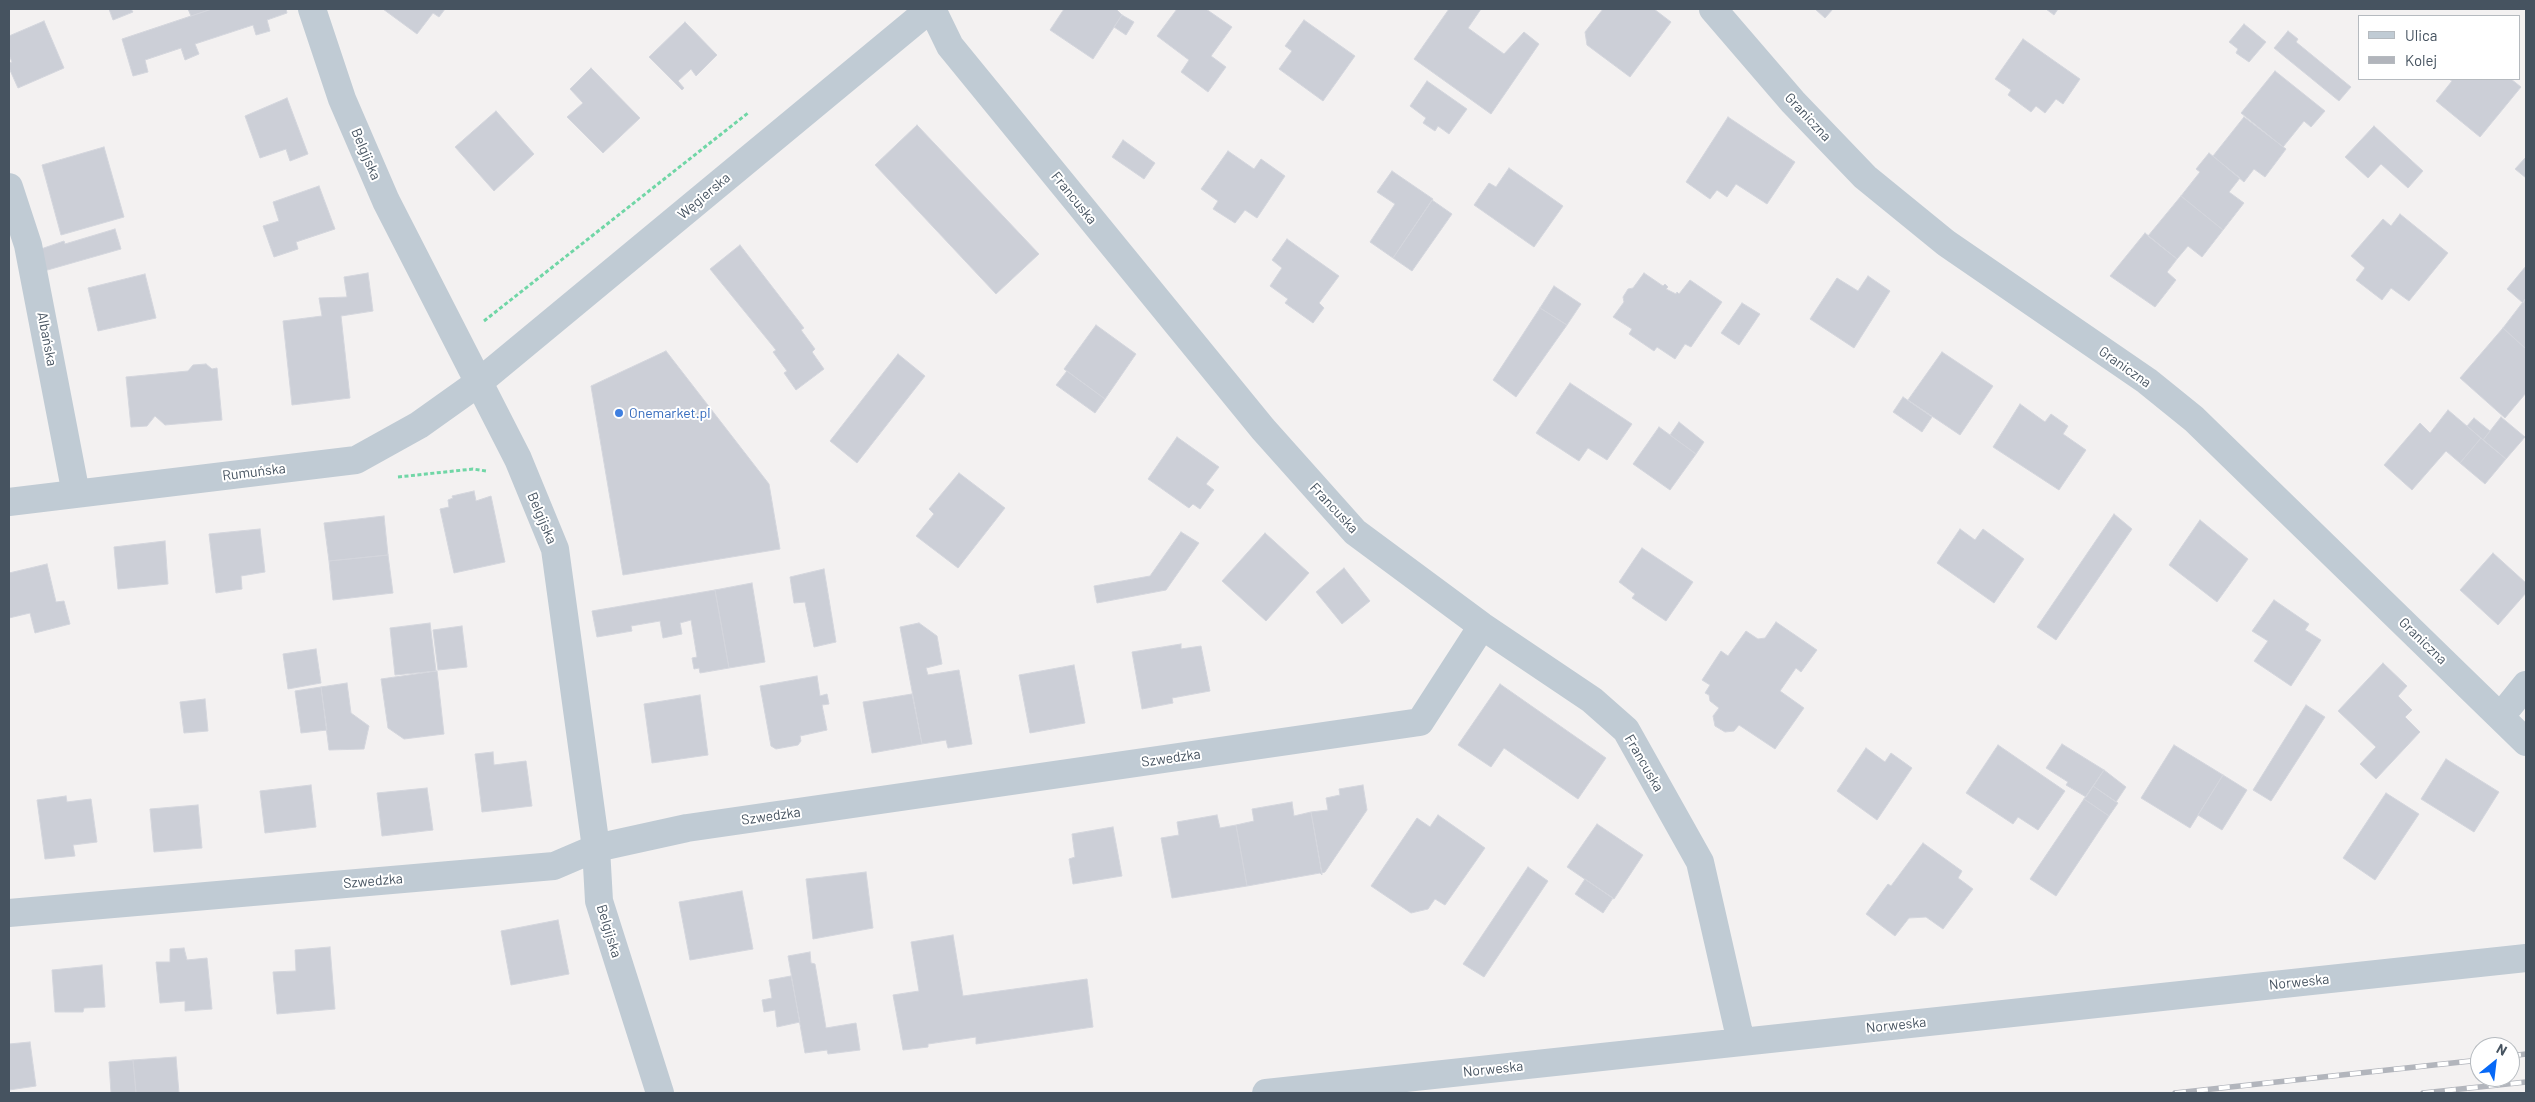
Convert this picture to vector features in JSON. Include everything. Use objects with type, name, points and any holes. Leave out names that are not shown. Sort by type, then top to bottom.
[{"type":"street","name":"Belgijska","points":[[312,9],[342,99],[386,201],[518,459],[556,549],[596,848],[599,901],[660,1093]]},
{"type":"street","name":"Węgierska","points":[[478,383],[931,9]]},
{"type":"street","name":"Francuska","points":[[931,9],[950,46],[1263,430],[1355,532],[1482,626],[1592,700],[1626,730],[1700,862],[1741,1042]]},
{"type":"street","name":"Graniczna","points":[[1712,9],[1793,102],[1865,177],[1946,243],[2147,381],[2194,420],[2526,742]]},
{"type":"street","name":"Albańska","points":[[9,187],[28,245],[76,494]]},
{"type":"street","name":"Rumuńska","points":[[9,502],[356,460],[419,424],[478,383]]},
{"type":"street","name":"Szwedzka","points":[[9,913],[554,866],[596,848],[687,828],[1420,722],[1482,626]]},
{"type":"street","points":[[2500,716],[2526,685]]},
{"type":"street","name":"Norweska","points":[[1266,1093],[2526,958]]},
{"type":"path","points":[[456,341],[752,109]]},
{"type":"path","points":[[389,478],[473,469],[489,472]]},
{"type":"building","points":[[109,9],[131,9],[133,12],[113,20]]},
{"type":"building","points":[[188,9],[212,9],[191,16]]},
{"type":"building","points":[[212,9],[286,9],[287,13],[267,20],[270,31],[256,35],[253,25],[195,44],[199,54],[185,60],[181,48],[145,60],[148,72],[133,76],[122,39]]},
{"type":"building","points":[[383,9],[445,9],[439,17],[433,13],[417,34]]},
{"type":"building","points":[[1064,9],[1116,9],[1122,15],[1093,59],[1050,30]]},
{"type":"building","points":[[1177,9],[1206,9],[1232,27],[1211,56],[1226,67],[1208,92],[1181,72],[1189,60],[1157,36]]},
{"type":"building","points":[[1449,9],[1481,9],[1468,28],[1504,54],[1524,32],[1539,44],[1491,114],[1414,59]]},
{"type":"building","points":[[1603,9],[1654,9],[1671,22],[1630,77],[1587,45],[1585,32]]},
{"type":"building","points":[[1815,9],[1833,9],[1825,18]]},
{"type":"building","points":[[2046,9],[2058,9],[2054,15]]},
{"type":"building","points":[[1122,15],[1134,22],[1126,35],[1114,27]]},
{"type":"building","points":[[1304,20],[1355,56],[1323,101],[1279,69],[1292,51],[1285,46]]},
{"type":"building","points":[[44,21],[64,68],[18,88],[9,68],[9,63],[12,62],[9,55],[9,36]]},
{"type":"building","points":[[685,22],[717,55],[696,76],[691,69],[678,81],[684,88],[682,90],[649,57]]},
{"type":"building","points":[[2244,24],[2266,42],[2249,62],[2236,53],[2238,49],[2229,42]]},
{"type":"building","points":[[2288,31],[2298,39],[2296,42],[2351,87],[2339,101],[2274,48]]},
{"type":"building","points":[[2023,39],[2080,79],[2063,104],[2056,99],[2045,113],[2036,106],[2031,112],[2008,95],[2011,90],[1995,79]]},
{"type":"building","points":[[591,68],[640,118],[603,153],[567,117],[583,103],[570,89]]},
{"type":"building","points":[[2275,71],[2325,111],[2311,127],[2304,121],[2283,147],[2241,113]]},
{"type":"building","points":[[2450,80],[2512,80],[2521,87],[2480,137],[2436,101],[2452,81]]},
{"type":"building","points":[[1427,81],[1467,109],[1449,134],[1438,126],[1435,131],[1423,123],[1426,118],[1410,106]]},
{"type":"building","points":[[287,98],[308,154],[290,161],[286,149],[260,158],[245,116]]},
{"type":"building","points":[[496,111],[534,154],[494,191],[455,147]]},
{"type":"building","points":[[1728,117],[1795,162],[1767,204],[1736,184],[1727,197],[1717,190],[1710,199],[1686,182]]},
{"type":"building","points":[[2244,117],[2286,149],[2265,177],[2254,169],[2244,182],[2213,156]]},
{"type":"building","points":[[917,125],[1039,254],[996,294],[875,165]]},
{"type":"building","points":[[2374,126],[2423,171],[2408,188],[2381,164],[2368,178],[2345,157]]},
{"type":"building","points":[[1123,140],[1155,163],[1144,179],[1112,157]]},
{"type":"building","points":[[104,147],[124,217],[61,235],[42,165]]},
{"type":"building","points":[[1228,151],[1254,169],[1261,159],[1285,176],[1257,218],[1245,210],[1235,223],[1213,209],[1218,201],[1201,189]]},
{"type":"building","points":[[2209,153],[2240,178],[2229,192],[2244,203],[2223,230],[2181,196],[2200,172],[2196,169]]},
{"type":"building","points":[[2526,157],[2526,178],[2515,169]]},
{"type":"building","points":[[1509,168],[1563,206],[1534,247],[1474,205],[1489,183],[1496,187]]},
{"type":"building","points":[[1392,171],[1433,199],[1393,258],[1370,242],[1395,204],[1377,192]]},
{"type":"building","points":[[319,186],[335,229],[296,242],[298,249],[274,257],[263,226],[279,221],[273,202]]},
{"type":"building","points":[[2181,196],[2223,230],[2202,257],[2188,246],[2177,259],[2148,236]]},
{"type":"building","points":[[1432,200],[1452,214],[1412,271],[1393,258]]},
{"type":"building","points":[[2400,214],[2448,253],[2409,301],[2391,288],[2382,300],[2356,280],[2365,268],[2351,256],[2383,219],[2391,226]]},
{"type":"building","points":[[115,229],[121,249],[44,271],[38,250],[64,241],[65,244]]},
{"type":"building","points":[[2145,233],[2177,259],[2167,272],[2176,280],[2155,307],[2110,276]]},
{"type":"building","points":[[1287,239],[1339,276],[1319,303],[1324,308],[1313,323],[1285,303],[1288,299],[1270,286],[1282,268],[1272,260]]},
{"type":"building","points":[[740,245],[804,328],[801,330],[815,349],[812,352],[824,369],[796,390],[784,373],[787,371],[773,352],[776,350],[710,269]]},
{"type":"building","points":[[2526,266],[2526,298],[2523,303],[2507,289]]},
{"type":"building","points":[[368,273],[373,311],[341,316],[350,398],[292,405],[283,321],[322,316],[319,298],[347,297],[344,277]]},
{"type":"building","points":[[1644,273],[1663,286],[1665,284],[1668,287],[1666,289],[1676,294],[1677,292],[1679,294],[1690,280],[1722,302],[1691,347],[1685,344],[1675,359],[1657,347],[1654,351],[1629,334],[1632,329],[1613,317],[1624,302],[1623,297],[1628,289],[1633,288]]},
{"type":"building","points":[[145,274],[156,318],[98,331],[88,288]]},
{"type":"building","points":[[1868,276],[1890,291],[1854,348],[1810,319],[1837,278],[1858,291]]},
{"type":"building","points":[[1554,286],[1581,304],[1567,325],[1540,308]]},
{"type":"building","points":[[2526,298],[2526,349],[2503,328]]},
{"type":"building","points":[[1742,303],[1760,314],[1739,345],[1721,333]]},
{"type":"building","points":[[1540,308],[1567,325],[1516,397],[1493,380]]},
{"type":"building","points":[[1096,325],[1136,354],[1105,399],[1064,369]]},
{"type":"building","points":[[2503,328],[2526,349],[2526,393],[2505,418],[2460,378]]},
{"type":"building","points":[[666,351],[769,484],[780,549],[623,575],[591,386]]},
{"type":"building","points":[[1942,352],[1993,386],[1960,435],[1908,400]]},
{"type":"building","points":[[898,354],[925,376],[857,463],[830,441]]},
{"type":"building","points":[[206,364],[212,369],[217,368],[222,420],[165,425],[155,416],[147,426],[131,427],[126,377],[188,371],[193,365]]},
{"type":"building","points":[[1067,371],[1105,399],[1095,413],[1056,385]]},
{"type":"building","points":[[1570,383],[1632,424],[1607,460],[1588,448],[1579,461],[1536,433]]},
{"type":"building","points":[[1903,397],[1932,417],[1922,432],[1893,412]]},
{"type":"building","points":[[2020,404],[2045,422],[2051,414],[2068,426],[2063,434],[2086,450],[2059,490],[1993,447]]},
{"type":"building","points":[[2448,410],[2481,438],[2460,463],[2446,451],[2412,490],[2384,465],[2420,423],[2430,433]]},
{"type":"building","points":[[2501,417],[2525,437],[2506,459],[2483,440]]},
{"type":"building","points":[[2474,418],[2490,431],[2483,440],[2467,426]]},
{"type":"building","points":[[1679,422],[1704,442],[1696,454],[1670,435]]},
{"type":"building","points":[[1659,427],[1696,454],[1670,490],[1633,464]]},
{"type":"building","points":[[1177,437],[1219,467],[1206,484],[1214,490],[1200,509],[1193,504],[1189,508],[1148,479]]},
{"type":"building","points":[[2481,438],[2506,459],[2485,484],[2460,463]]},
{"type":"building","points":[[959,473],[1005,508],[958,568],[916,536],[934,514],[929,509]]},
{"type":"building","points":[[474,491],[476,501],[491,496],[505,562],[454,573],[440,509],[449,507],[448,500],[453,498],[452,496]]},
{"type":"building","points":[[2114,514],[2132,529],[2056,640],[2037,627]]},
{"type":"building","points":[[384,516],[388,555],[329,561],[324,523]]},
{"type":"building","points":[[2200,520],[2248,559],[2217,602],[2169,565]]},
{"type":"building","points":[[260,529],[265,572],[241,576],[242,589],[216,593],[209,534]]},
{"type":"building","points":[[1960,529],[1975,540],[1983,529],[2024,559],[1994,603],[1937,563]]},
{"type":"building","points":[[1181,532],[1199,543],[1166,590],[1097,603],[1094,586],[1150,576]]},
{"type":"building","points":[[1265,533],[1309,573],[1266,621],[1222,581]]},
{"type":"building","points":[[165,541],[168,584],[118,589],[114,547]]},
{"type":"building","points":[[1642,548],[1693,582],[1666,621],[1632,598],[1635,594],[1619,582]]},
{"type":"building","points":[[2493,553],[2526,583],[2526,593],[2498,625],[2460,590]]},
{"type":"building","points":[[388,555],[393,593],[333,600],[329,561]]},
{"type":"building","points":[[47,564],[56,602],[64,601],[70,624],[35,633],[30,613],[9,618],[9,573]]},
{"type":"building","points":[[1344,568],[1370,601],[1342,624],[1316,592]]},
{"type":"building","points":[[824,569],[836,642],[814,647],[805,602],[794,603],[790,577]]},
{"type":"building","points":[[752,583],[765,662],[729,668],[715,590]]},
{"type":"building","points":[[715,590],[729,668],[700,673],[699,668],[694,669],[692,658],[697,657],[691,620],[680,623],[682,634],[663,638],[660,621],[631,626],[632,631],[597,637],[592,611]]},
{"type":"building","points":[[2274,600],[2309,624],[2305,630],[2321,640],[2291,686],[2254,661],[2268,641],[2252,631]]},
{"type":"building","points":[[1776,622],[1817,650],[1801,672],[1796,668],[1780,691],[1804,708],[1775,749],[1739,725],[1734,731],[1725,732],[1715,726],[1713,716],[1719,708],[1710,701],[1709,695],[1705,693],[1710,685],[1702,680],[1721,651],[1728,656],[1746,631],[1758,639],[1765,638]]},
{"type":"building","points":[[430,623],[436,671],[395,675],[390,628]]},
{"type":"building","points":[[919,623],[937,636],[942,664],[926,668],[928,675],[959,670],[972,744],[948,748],[946,740],[922,744],[900,627]]},
{"type":"building","points":[[462,626],[467,667],[438,670],[433,630]]},
{"type":"building","points":[[1181,644],[1181,649],[1201,646],[1210,691],[1172,698],[1173,703],[1142,709],[1132,652]]},
{"type":"building","points":[[316,649],[321,683],[288,689],[283,654]]},
{"type":"building","points":[[2383,663],[2407,686],[2398,696],[2412,710],[2405,717],[2420,732],[2376,779],[2360,764],[2376,747],[2338,711]]},
{"type":"building","points":[[1074,665],[1085,723],[1030,733],[1019,675]]},
{"type":"building","points":[[437,671],[444,734],[404,739],[388,728],[381,679]]},
{"type":"building","points":[[817,676],[820,696],[827,694],[829,704],[822,705],[827,730],[800,736],[801,741],[798,745],[776,749],[771,746],[760,686]]},
{"type":"building","points":[[347,683],[351,713],[369,726],[364,749],[329,750],[321,687]]},
{"type":"building","points":[[1500,684],[1606,758],[1578,799],[1504,748],[1491,767],[1458,745]]},
{"type":"building","points":[[321,687],[327,730],[301,733],[295,691]]},
{"type":"building","points":[[912,694],[922,744],[872,753],[863,702]]},
{"type":"building","points":[[700,695],[708,755],[652,763],[644,704]]},
{"type":"building","points":[[205,699],[208,731],[184,733],[180,702]]},
{"type":"building","points":[[2306,705],[2325,717],[2271,801],[2253,790]]},
{"type":"building","points":[[2062,744],[2104,770],[2086,797],[2066,785],[2068,782],[2046,768]]},
{"type":"building","points":[[1998,745],[2065,791],[2038,830],[2018,817],[2013,824],[1966,793]]},
{"type":"building","points":[[2174,745],[2223,775],[2190,828],[2141,798]]},
{"type":"building","points":[[1866,748],[1885,762],[1891,753],[1912,768],[1877,820],[1837,791]]},
{"type":"building","points":[[493,752],[494,765],[526,761],[532,806],[482,812],[475,754]]},
{"type":"building","points":[[2446,759],[2499,792],[2474,832],[2421,799]]},
{"type":"building","points":[[2104,770],[2126,787],[2116,802],[2093,786]]},
{"type":"building","points":[[2223,775],[2247,790],[2222,830],[2198,815]]},
{"type":"building","points":[[311,785],[316,827],[265,833],[260,791]]},
{"type":"building","points":[[1363,785],[1367,810],[1325,872],[1322,873],[1311,812],[1328,810],[1326,798],[1340,795],[1339,789]]},
{"type":"building","points":[[2093,786],[2118,803],[2109,816],[2084,799]]},
{"type":"building","points":[[427,788],[433,830],[382,836],[377,793]]},
{"type":"building","points":[[2386,793],[2419,814],[2375,880],[2343,858]]},
{"type":"building","points":[[66,796],[67,802],[91,799],[97,842],[73,845],[75,856],[45,859],[37,800]]},
{"type":"building","points":[[2084,799],[2109,816],[2056,896],[2030,879]]},
{"type":"building","points":[[1292,802],[1294,816],[1311,812],[1322,875],[1320,873],[1247,886],[1236,825],[1254,821],[1252,809]]},
{"type":"building","points":[[198,805],[202,848],[154,852],[150,809]]},
{"type":"building","points":[[1217,815],[1220,828],[1236,825],[1247,886],[1172,898],[1161,838],[1179,835],[1177,822]]},
{"type":"building","points":[[1438,815],[1485,848],[1445,905],[1435,899],[1428,909],[1411,913],[1371,886],[1417,818],[1430,827]]},
{"type":"building","points":[[1597,824],[1643,855],[1614,899],[1567,867]]},
{"type":"building","points":[[1113,827],[1122,876],[1073,884],[1069,859],[1075,857],[1072,834]]},
{"type":"building","points":[[1923,843],[1962,871],[1958,878],[1973,889],[1943,929],[1926,917],[1909,918],[1895,936],[1866,914],[1888,884],[1891,886]]},
{"type":"building","points":[[1528,867],[1548,881],[1484,977],[1463,964]]},
{"type":"building","points":[[866,872],[873,928],[813,939],[806,879]]},
{"type":"building","points":[[1585,879],[1613,898],[1603,913],[1575,894]]},
{"type":"building","points":[[742,891],[753,949],[690,960],[679,902]]},
{"type":"building","points":[[558,920],[569,974],[511,985],[501,931]]},
{"type":"building","points":[[953,935],[963,996],[1087,979],[1093,1027],[976,1044],[976,1037],[928,1044],[928,1047],[903,1050],[893,995],[919,991],[911,942]]},
{"type":"building","points":[[330,947],[335,1009],[277,1014],[273,972],[296,971],[295,950]]},
{"type":"building","points":[[184,948],[187,960],[207,958],[212,1009],[185,1011],[185,1001],[160,1003],[156,962],[170,962],[170,949]]},
{"type":"building","points":[[810,952],[811,963],[815,964],[826,1028],[856,1023],[860,1050],[828,1054],[827,1050],[805,1053],[788,956]]},
{"type":"building","points":[[102,965],[105,1007],[84,1008],[83,1012],[55,1012],[52,970]]},
{"type":"building","points":[[791,976],[800,1022],[777,1027],[775,1010],[764,1012],[762,1000],[772,998],[769,980]]},
{"type":"building","points":[[30,1042],[36,1086],[9,1090],[9,1044]]},
{"type":"building","points":[[176,1057],[179,1093],[136,1093],[133,1060]]},
{"type":"building","points":[[133,1060],[136,1093],[111,1093],[109,1062]]},
{"type":"railway","points":[[2520,1055],[2526,1054]]},
{"type":"railway","points":[[2175,1093],[2470,1061]]},
{"type":"railway","points":[[2423,1093],[2526,1082]]},
{"type":"place","name":"Onemarket.pl","points":[[619,413]]}]
